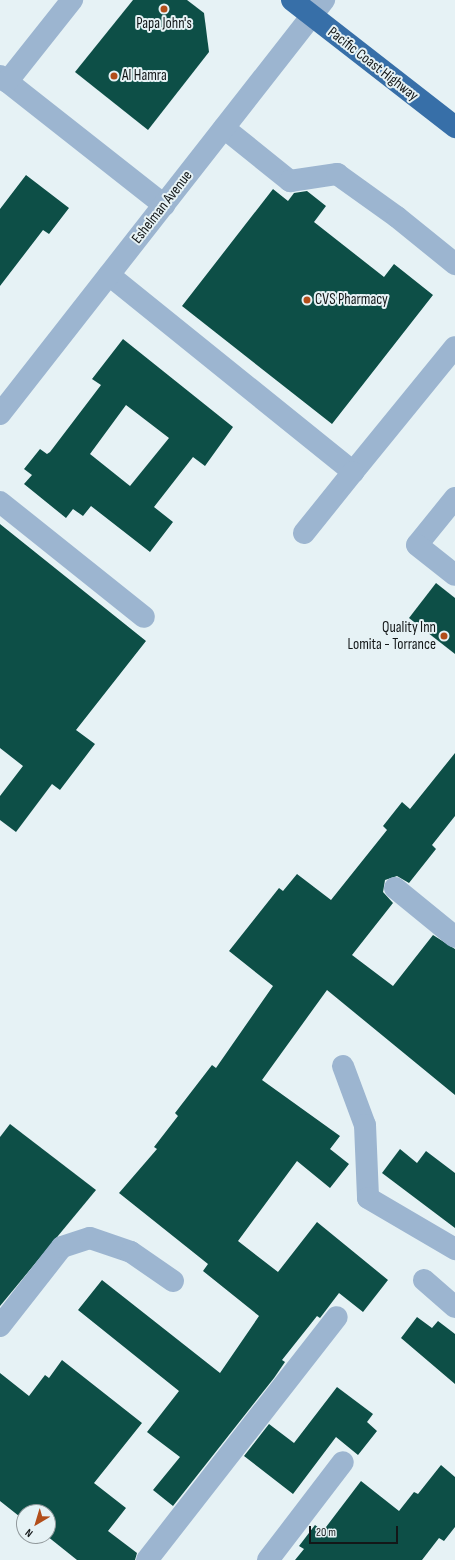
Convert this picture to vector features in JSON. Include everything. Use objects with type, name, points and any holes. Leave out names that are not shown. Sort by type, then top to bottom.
[{"type":"highway","name":"Pacific Coast Highway","points":[[292,0],[318,8],[455,127]]},
{"type":"street","points":[[72,0],[4,79],[164,205]]},
{"type":"street","name":"Eshelman Avenue","points":[[0,414],[318,8]]},
{"type":"street","points":[[224,128],[290,181],[337,174],[397,217],[455,264]]},
{"type":"street","points":[[109,275],[353,472]]},
{"type":"street","points":[[304,533],[455,347]]},
{"type":"street","points":[[455,498],[417,545],[455,575]]},
{"type":"street","points":[[0,502],[144,617]]},
{"type":"street","points":[[395,888],[455,937]]},
{"type":"street","points":[[343,1066],[366,1125],[368,1198],[455,1249]]},
{"type":"street","points":[[0,1326],[62,1246],[90,1238],[131,1252],[173,1281]]},
{"type":"street","points":[[424,1280],[455,1307]]},
{"type":"street","points":[[147,1560],[337,1317]]},
{"type":"street","points":[[268,1560],[343,1462]]},
{"type":"building","points":[[133,0],[187,0],[204,13],[209,52],[148,130],[75,72]]},
{"type":"building","points":[[26,175],[69,208],[49,234],[43,230],[0,286],[0,209]]},
{"type":"building","name":"CVS Pharmacy","points":[[273,189],[288,201],[294,193],[307,191],[326,206],[314,222],[384,277],[394,264],[433,295],[332,424],[182,306]]},
{"type":"building","points":[[123,339],[233,427],[205,466],[193,457],[154,507],[173,522],[150,552],[91,506],[83,516],[73,509],[66,518],[24,484],[32,475],[24,469],[40,449],[47,454],[50,452],[101,385],[92,379]],"holes":[[[126,405],[169,438],[130,486],[90,454]]]},
{"type":"building","points":[[0,524],[146,641],[76,730],[95,744],[60,790],[52,784],[16,832],[0,820],[0,796],[23,766],[0,748]]},
{"type":"building","name":"Quality Inn Lomita - Torrance","points":[[436,583],[455,598],[455,654],[409,618]]},
{"type":"building","points":[[455,753],[455,816],[432,845],[436,849],[409,883],[397,876],[385,880],[383,892],[393,903],[352,955],[393,986],[433,935],[455,949],[455,1095],[327,990],[262,1080],[340,1136],[330,1149],[349,1164],[330,1188],[297,1161],[238,1241],[278,1272],[317,1222],[388,1280],[363,1312],[339,1293],[320,1318],[317,1316],[282,1360],[285,1362],[274,1378],[173,1506],[153,1490],[180,1457],[147,1432],[179,1391],[78,1310],[102,1280],[220,1373],[259,1316],[203,1271],[208,1264],[119,1193],[157,1149],[154,1147],[178,1116],[175,1113],[212,1065],[216,1068],[273,986],[229,951],[279,888],[283,891],[297,874],[331,900],[387,830],[383,826],[402,802],[410,809]]},
{"type":"building","points":[[10,1124],[96,1190],[0,1306],[0,1137]]},
{"type":"building","points":[[400,1149],[417,1163],[426,1151],[455,1173],[455,1228],[382,1173]]},
{"type":"building","points":[[417,1317],[432,1328],[438,1321],[455,1334],[455,1384],[401,1338]]},
{"type":"building","points":[[62,1360],[142,1423],[94,1483],[126,1508],[108,1531],[137,1553],[135,1560],[77,1560],[56,1543],[56,1504],[16,1504],[16,1514],[0,1501],[0,1373],[29,1396],[45,1375],[49,1378]]},
{"type":"building","points":[[337,1387],[373,1414],[367,1422],[377,1431],[358,1455],[336,1437],[293,1494],[244,1456],[269,1424],[294,1443]]},
{"type":"building","points":[[441,1465],[455,1477],[455,1527],[444,1541],[439,1538],[422,1560],[295,1560],[304,1549],[299,1546],[315,1525],[323,1531],[361,1481],[399,1511],[414,1492],[418,1494]]},
{"type":"place","name":"Papa John's","points":[[164,9]]},
{"type":"place","name":"Al Hamra","points":[[114,76]]},
{"type":"place","name":"CVS Pharmacy","points":[[307,300]]},
{"type":"place","name":"Quality Inn Lomita - Torrance","points":[[444,636]]}]
